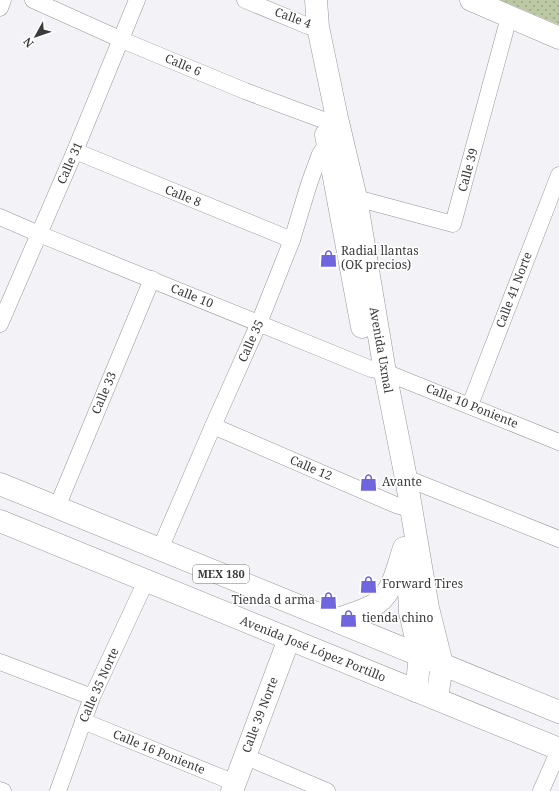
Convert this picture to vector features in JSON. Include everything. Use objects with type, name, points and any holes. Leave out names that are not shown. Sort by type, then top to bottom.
[{"type":"main road","name":"Avenida Uxmal","points":[[300,0],[313,27],[335,144],[341,218],[406,478],[403,507],[404,548],[410,612],[420,656],[416,691]]},
{"type":"main road","name":"Avenida Uxmal","points":[[313,27],[316,0]]},
{"type":"main road","points":[[471,0],[559,38]]},
{"type":"main road","name":"Avenida Uxmal","points":[[335,144],[356,198],[392,473],[421,562],[428,608],[442,664],[437,699]]},
{"type":"main road","name":"MEX 180","points":[[0,484],[559,712]]},
{"type":"main road","name":"Avenida José López Portillo","points":[[0,521],[559,749]]},
{"type":"main road","points":[[334,620],[374,606],[384,597],[391,588],[404,548]]},
{"type":"main road","name":"Calle 39 Norte","points":[[233,787],[289,639]]},
{"type":"street","points":[[0,8],[3,0]]},
{"type":"street","name":"Calle 6","points":[[33,0],[122,40],[245,91],[330,119]]},
{"type":"street","name":"Calle 31","points":[[0,324],[122,40],[137,0]]},
{"type":"street","name":"Calle 4","points":[[245,0],[313,27]]},
{"type":"street","name":"Calle 39","points":[[356,198],[453,224],[509,17]]},
{"type":"street","name":"Calle 35","points":[[160,549],[259,323],[292,240],[320,154],[324,147],[335,144]]},
{"type":"street","name":"Calle 8","points":[[75,151],[292,240]]},
{"type":"street","name":"Calle 41 Norte","points":[[470,405],[559,175]]},
{"type":"street","name":"Calle 10","points":[[0,217],[378,370]]},
{"type":"street","name":"Calle 33","points":[[57,508],[152,279]]},
{"type":"street","name":"Calle 10 Poniente","points":[[378,370],[470,405],[559,442]]},
{"type":"street","name":"Calle 12","points":[[213,426],[403,507]]},
{"type":"street","points":[[406,478],[559,539]]},
{"type":"street","name":"Calle 35 Norte","points":[[58,791],[92,697],[146,581]]},
{"type":"street","points":[[0,662],[92,697]]},
{"type":"street","name":"Calle 16 Poniente","points":[[83,721],[233,787]]},
{"type":"street","points":[[541,791],[559,749]]},
{"type":"street","points":[[244,756],[326,791]]},
{"type":"green space","points":[[500,0],[559,0],[559,25]]},
{"type":"place","name":"Radial llantas (OK precios)","points":[[328,258]]},
{"type":"place","name":"Avante","points":[[369,482]]},
{"type":"place","name":"Forward Tires","points":[[369,584]]},
{"type":"place","name":"Tienda d arma","points":[[328,600]]},
{"type":"place","name":"tienda chino","points":[[349,618]]}]
